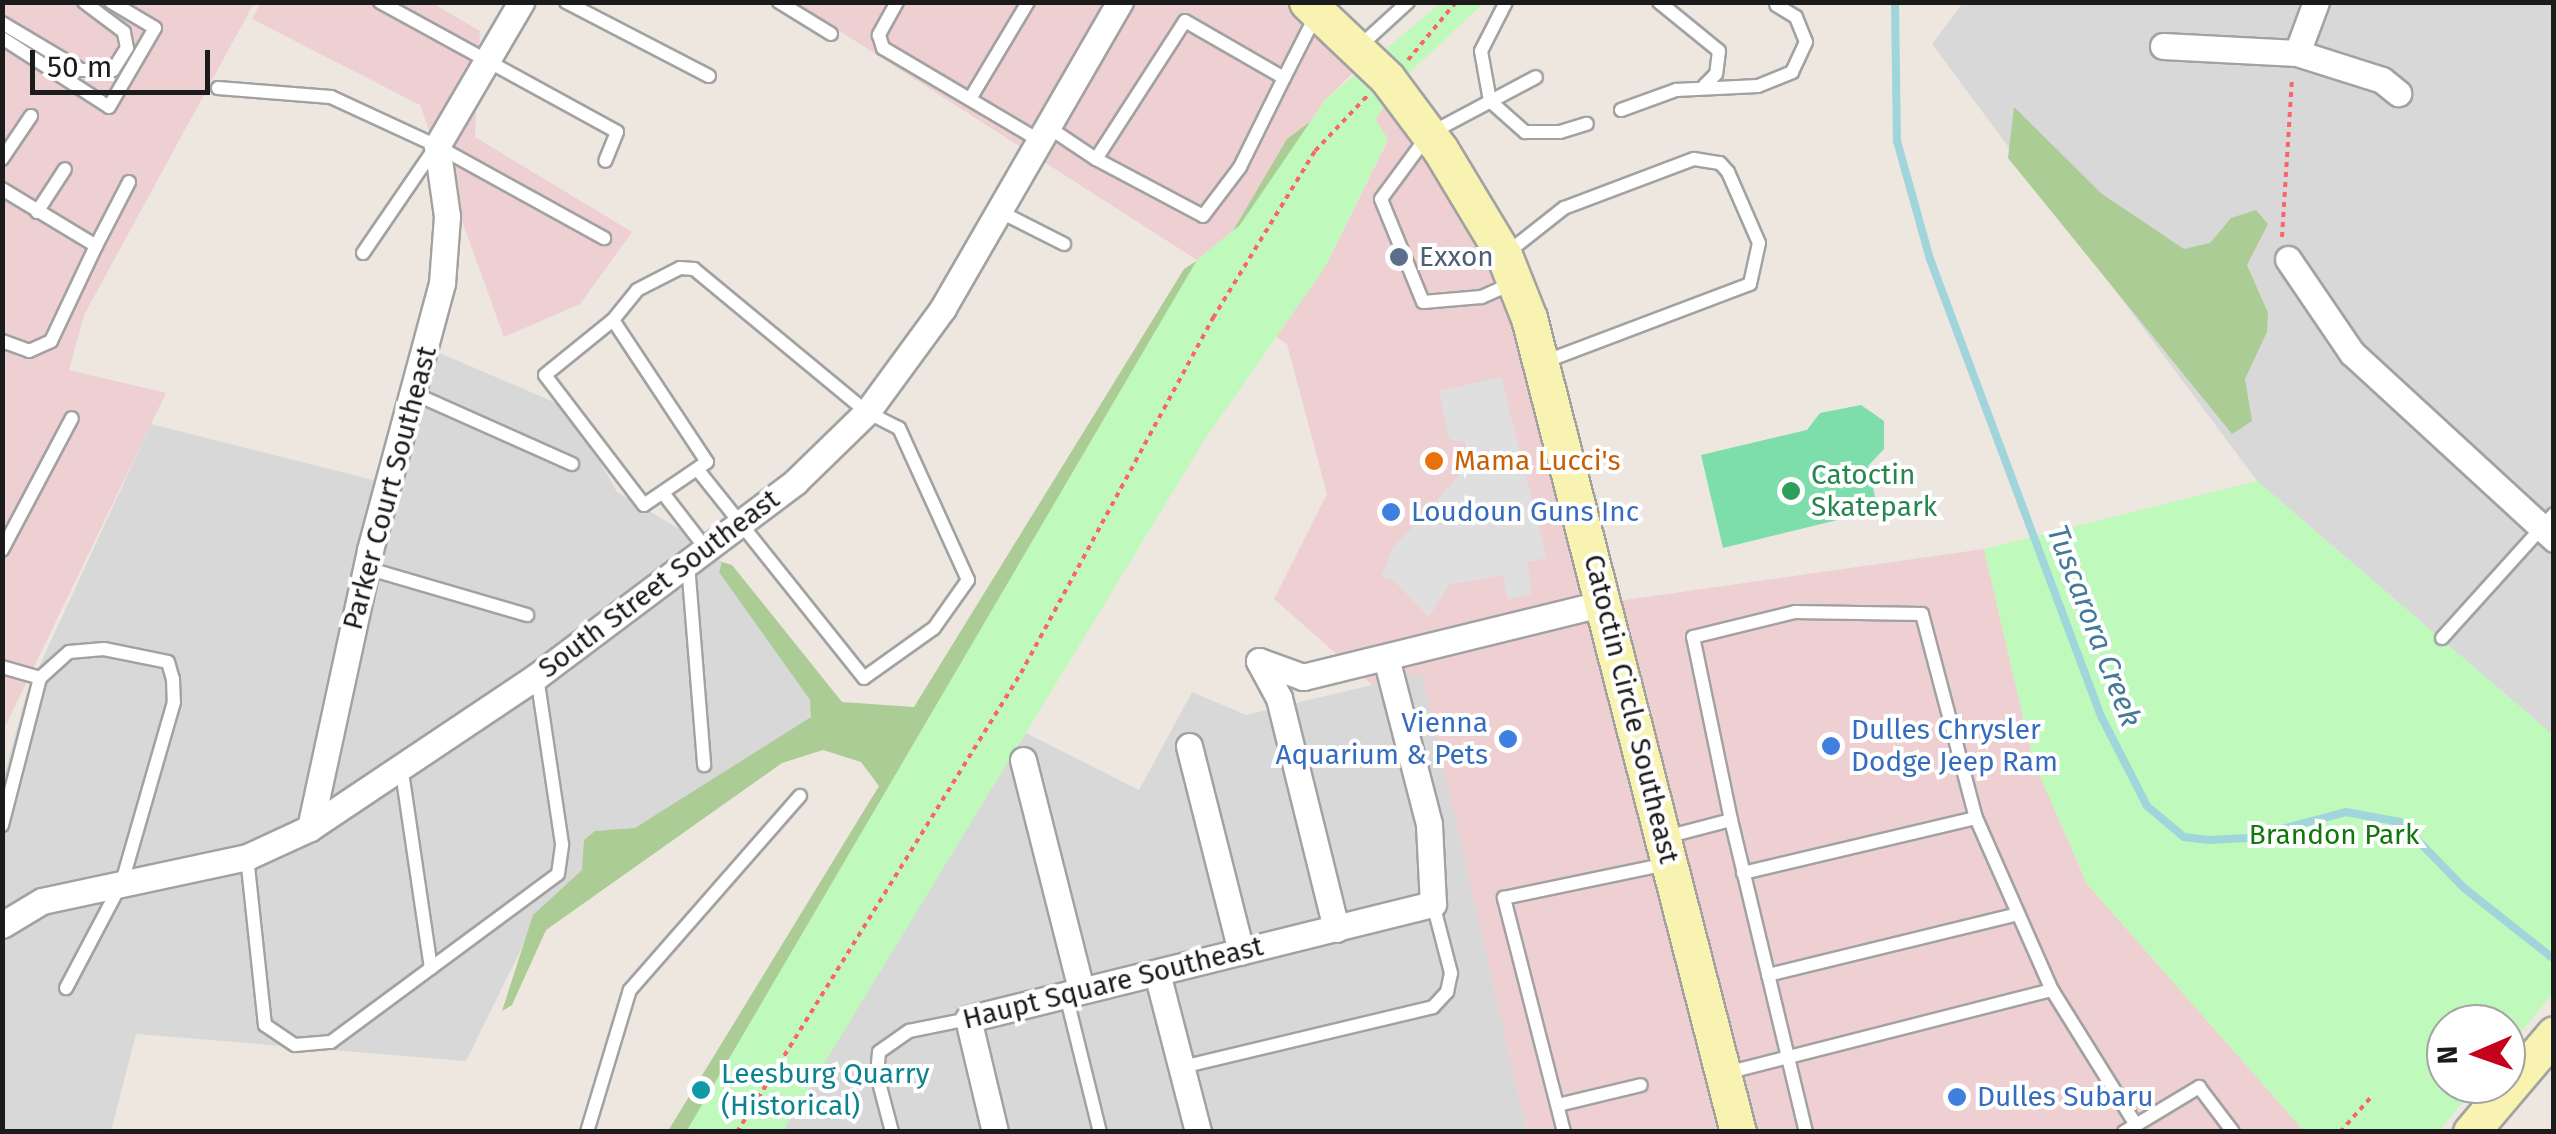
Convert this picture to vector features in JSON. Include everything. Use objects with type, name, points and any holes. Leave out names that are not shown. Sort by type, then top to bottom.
[{"type":"main road","name":"Catoctin Circle Southeast","points":[[1312,7],[1388,78],[1429,134],[1510,269],[1544,362],[1738,1132]]},
{"type":"main road","points":[[2471,1132],[2554,1034]]},
{"type":"street","points":[[437,146],[521,2]]},
{"type":"street","name":"South Street Southeast","points":[[2,924],[42,901],[247,857],[310,828],[402,772],[737,526],[868,412],[942,308],[1120,2]]},
{"type":"street","points":[[2296,53],[2316,2]]},
{"type":"street","points":[[2163,46],[2296,53],[2382,80],[2398,92]]},
{"type":"street","name":"Parker Court Southeast","points":[[310,828],[366,568],[442,283],[447,216],[437,146]]},
{"type":"street","points":[[2288,259],[2352,353],[2549,527]]},
{"type":"street","points":[[1336,929],[1279,698],[1260,661],[1303,676],[1604,603]]},
{"type":"street","points":[[1386,658],[1430,831],[1433,904]]},
{"type":"street","points":[[1189,746],[1241,952]]},
{"type":"street","points":[[1023,760],[1074,992]]},
{"type":"street","name":"Haupt Square Southeast","points":[[968,1019],[1433,904]]},
{"type":"street","points":[[1157,973],[1198,1132]]},
{"type":"street","points":[[968,1019],[996,1132]]},
{"type":"lane","points":[[2,23],[82,70],[112,70],[127,48],[124,32],[84,2]]},
{"type":"lane","points":[[2,38],[109,107],[156,28],[112,2]]},
{"type":"lane","points":[[380,2],[616,132],[605,161]]},
{"type":"lane","points":[[566,2],[708,76]]},
{"type":"lane","points":[[779,2],[831,34]]},
{"type":"lane","points":[[897,2],[879,35],[884,48],[970,100],[1203,216],[1240,167],[1284,78],[1312,7]]},
{"type":"lane","points":[[970,100],[1028,2]]},
{"type":"lane","points":[[1358,48],[1408,2]]},
{"type":"lane","points":[[1506,2],[1481,51],[1490,100],[1524,132],[1560,132],[1587,124]]},
{"type":"lane","points":[[1659,2],[1719,51],[1716,74],[1705,85]]},
{"type":"lane","points":[[1621,110],[1705,85],[1758,86],[1792,72],[1806,42],[1796,17],[1776,5]]},
{"type":"lane","points":[[1096,160],[1185,21],[1284,78]]},
{"type":"lane","points":[[1536,78],[1429,134],[1381,199],[1423,302],[1482,297],[1564,208],[1694,158],[1720,162],[1728,172],[1759,242],[1750,284],[1544,362]]},
{"type":"lane","points":[[218,88],[331,97],[437,146],[604,238]]},
{"type":"lane","points":[[2,159],[30,116]]},
{"type":"lane","points":[[363,253],[437,146]]},
{"type":"lane","points":[[37,212],[65,169]]},
{"type":"lane","points":[[2,340],[29,351],[51,342],[129,182]]},
{"type":"lane","points":[[2,190],[96,246]]},
{"type":"lane","points":[[999,210],[1064,244]]},
{"type":"lane","points":[[613,320],[707,462],[699,471],[644,504],[545,375],[613,320],[637,290],[680,268],[694,269],[868,412],[899,428],[968,580],[934,628],[864,678],[737,526],[699,471]]},
{"type":"lane","points":[[414,394],[572,464]]},
{"type":"lane","points":[[4,555],[72,418]]},
{"type":"lane","points":[[663,493],[698,557],[704,765]]},
{"type":"lane","points":[[2442,638],[2549,527]]},
{"type":"lane","points":[[366,568],[528,614]]},
{"type":"lane","points":[[1806,1132],[1731,820],[1693,637],[1795,612],[1922,614],[1976,818],[2052,990],[2130,1128],[2199,1087],[2233,1132]]},
{"type":"lane","points":[[2,825],[40,678],[69,652],[104,649],[168,662],[174,702],[122,882],[66,988]]},
{"type":"lane","points":[[2,667],[40,678]]},
{"type":"lane","points":[[247,857],[266,1024],[294,1045],[331,1042],[558,874],[562,844],[537,676]]},
{"type":"lane","points":[[402,772],[431,968]]},
{"type":"lane","points":[[586,1132],[630,990],[800,796]]},
{"type":"lane","points":[[1744,873],[1976,818]]},
{"type":"lane","points":[[1564,1132],[1504,898],[1667,850],[1731,820]]},
{"type":"lane","points":[[1182,1067],[1433,1006],[1447,992],[1451,972],[1433,904]]},
{"type":"lane","points":[[1768,975],[2018,914]]},
{"type":"lane","points":[[1723,1074],[2052,990]]},
{"type":"lane","points":[[1074,992],[1100,1132]]},
{"type":"lane","name":"Haupt Square Southeast","points":[[892,1132],[877,1076],[878,1052],[909,1032],[968,1019]]},
{"type":"lane","points":[[1558,1105],[1641,1085]]},
{"type":"path","points":[[737,1132],[1021,673],[1123,494],[1184,368],[1315,151],[1430,41],[1456,2]]},
{"type":"path","points":[[2288,259],[2279,210],[2296,53]]},
{"type":"path","points":[[2340,1132],[2372,1096]]},
{"type":"shaded area","points":[[3,3],[254,3],[84,315],[69,370],[166,393],[3,731]]},
{"type":"shaded area","points":[[260,3],[432,3],[480,31],[475,137],[632,232],[580,304],[504,337],[420,105],[252,19]]},
{"type":"shaded area","points":[[796,3],[1307,3],[1368,58],[1325,100],[1240,225],[1197,260]]},
{"type":"shaded area","points":[[1963,3],[2553,3],[2553,735],[2257,481],[1932,44]]},
{"type":"shaded area","points":[[1395,86],[1472,197],[1604,603],[1984,549],[2033,760],[2087,884],[2304,1131],[1527,1131],[1422,674],[1372,685],[1274,599],[1327,494],[1287,344],[1276,337],[1325,267],[1388,140],[1376,120]]},
{"type":"shaded area","points":[[428,348],[570,409],[617,492],[710,547],[840,711],[538,915],[466,1061],[136,1034],[111,1131],[3,1132],[3,780],[26,695],[151,424],[389,484]]},
{"type":"shaded area","points":[[1501,377],[1547,558],[1528,562],[1531,594],[1508,600],[1503,575],[1449,585],[1429,617],[1393,580],[1381,577],[1393,548],[1462,472],[1466,443],[1449,439],[1439,391]]},
{"type":"shaded area","points":[[1422,673],[1527,1131],[776,1132],[1026,733],[1139,790],[1192,692],[1246,715]]},
{"type":"green space","points":[[1441,3],[1484,3],[1395,86],[1376,120],[1388,139],[1325,267],[1205,439],[783,1131],[686,1132],[1197,260],[1240,225],[1325,100]]},
{"type":"green space","points":[[2014,107],[2102,194],[2184,249],[2210,243],[2231,218],[2256,210],[2268,224],[2247,265],[2268,313],[2267,332],[2245,379],[2252,421],[2232,434],[2008,158]]},
{"type":"green space","points":[[1326,110],[694,1131],[668,1131],[879,786],[861,762],[823,750],[782,763],[546,930],[512,1005],[502,1011],[533,915],[582,870],[584,840],[595,831],[635,828],[811,717],[810,700],[719,572],[722,562],[732,565],[842,702],[914,707],[1184,269],[1227,241],[1287,139]]},
{"type":"green space","name":"Catoctin Skatepark","points":[[1861,405],[1884,421],[1884,449],[1868,466],[1878,510],[1723,548],[1701,455],[1807,430],[1820,413]]},
{"type":"green space","name":"Brandon Park","points":[[2257,481],[2553,735],[2553,993],[2526,1026],[2526,1004],[2426,1004],[2426,1104],[2461,1104],[2439,1131],[2304,1131],[2087,884],[2033,760],[1984,549]]},
{"type":"waterway","name":"Tuscarora Creek","points":[[1895,2],[1897,141],[1930,259],[2102,718],[2147,806],[2184,837],[2209,840],[2248,838],[2346,812],[2400,822],[2464,888],[2554,959]]},
{"type":"place","name":"Exxon","points":[[1399,257]]},
{"type":"place","name":"Mama Lucci's","points":[[1434,461]]},
{"type":"place","name":"Catoctin Skatepark","points":[[1791,491]]},
{"type":"place","name":"Loudoun Guns Inc","points":[[1391,512]]},
{"type":"place","name":"Vienna Aquarium & Pets","points":[[1508,739]]},
{"type":"place","name":"Dulles Chrysler Dodge Jeep Ram","points":[[1831,746]]},
{"type":"place","name":"Leesburg Quarry (Historical)","points":[[701,1090]]},
{"type":"place","name":"Dulles Subaru","points":[[1957,1097]]}]
